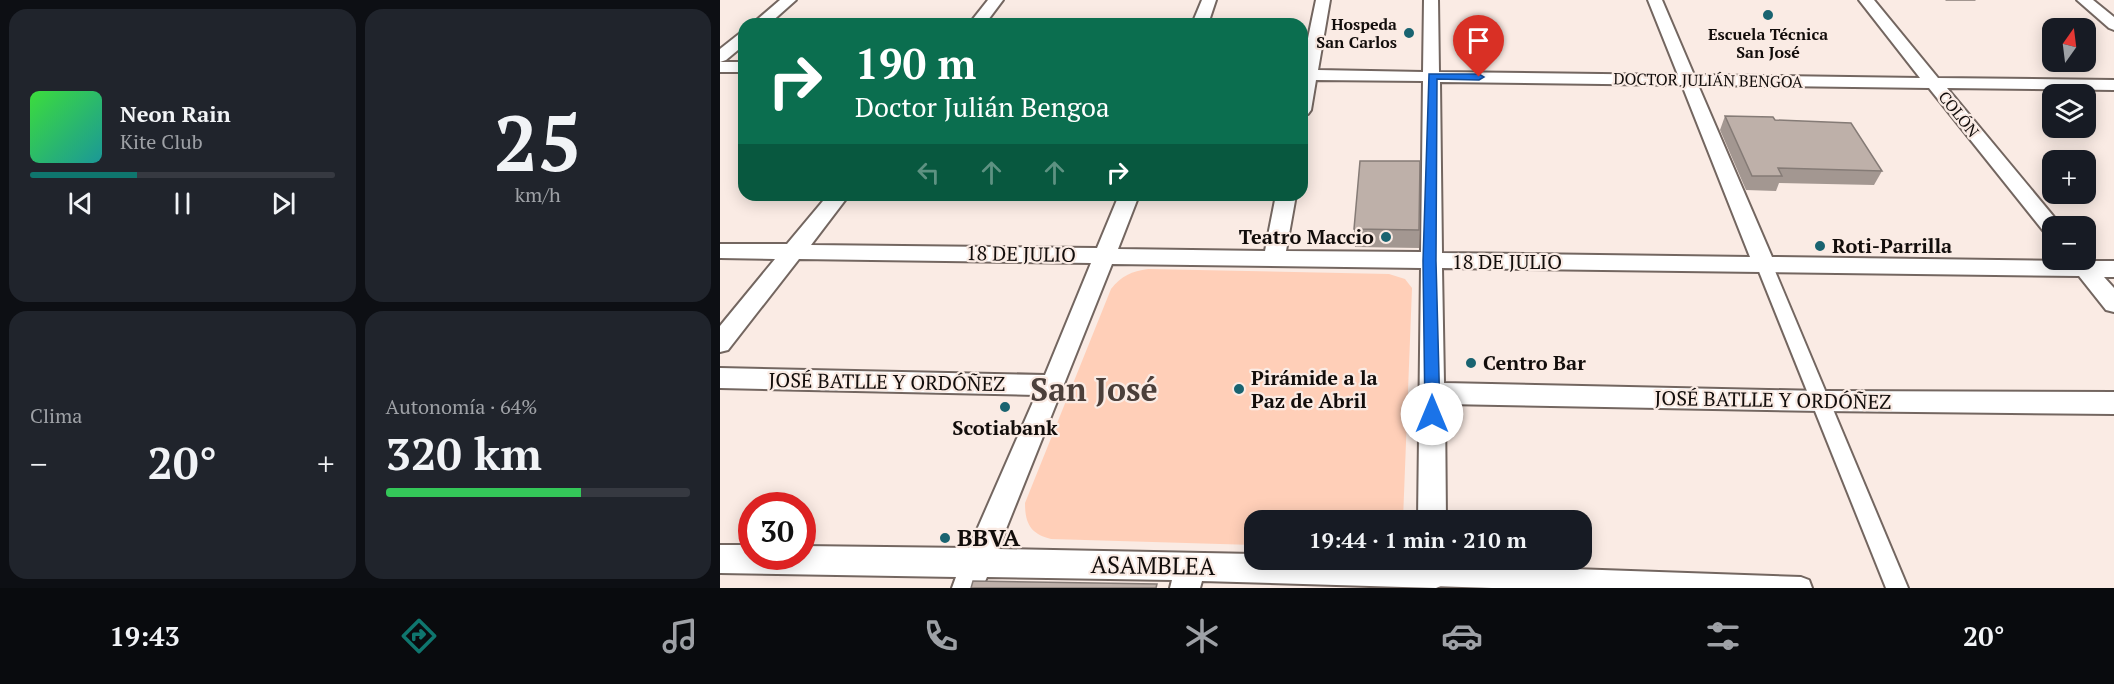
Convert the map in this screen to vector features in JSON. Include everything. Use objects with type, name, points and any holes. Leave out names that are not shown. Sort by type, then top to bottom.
[{"type":"street","points":[[767,18],[789,0]]},
{"type":"street","points":[[982,18],[996,0]]},
{"type":"street","points":[[1202,18],[1209,0]]},
{"type":"street","points":[[1308,62],[1323,0]]},
{"type":"street","points":[[1431,0],[1432,510]]},
{"type":"street","points":[[1654,0],[1897,588]]},
{"type":"street","name":"COLÓN","points":[[1866,0],[2042,216]]},
{"type":"street","points":[[2084,0],[2114,25]]},
{"type":"street","points":[[720,57],[738,42]]},
{"type":"street","points":[[720,67],[738,67]]},
{"type":"street","name":"DOCTOR JULIÁN BENGOA","points":[[1308,75],[2114,85]]},
{"type":"street","points":[[720,343],[834,201]]},
{"type":"street","points":[[972,575],[1053,385],[1126,201]]},
{"type":"street","points":[[1274,259],[1285,201]]},
{"type":"street","name":"18 DE JULIO","points":[[720,251],[1430,261],[2042,264]]},
{"type":"street","name":"18 DE JULIO","points":[[2096,266],[2114,269]]},
{"type":"street","points":[[2086,270],[2114,304]]},
{"type":"street","name":"JOSÉ BATLLE Y ORDÓÑEZ","points":[[720,378],[1053,385]]},
{"type":"street","name":"JOSÉ BATLLE Y ORDÓÑEZ","points":[[1432,393],[1821,401],[2114,403]]},
{"type":"street","name":"ASAMBLEA","points":[[720,559],[972,575],[1187,577],[1432,574],[1801,588]]},
{"type":"shaded area","points":[[1148,269],[1389,274],[1405,279],[1412,288],[1403,510],[1244,510],[1244,545],[1051,539],[1034,531],[1026,517],[1025,503],[1111,289],[1127,275]]},
{"type":"building","points":[[1725,116],[1851,123],[1882,171],[1778,168],[1782,176],[1752,176]]},
{"type":"building","points":[[1360,161],[1420,161],[1419,230],[1354,229]]},
{"type":"building","points":[[973,581],[1157,584],[1156,588],[971,588]]},
{"type":"place","name":"Escuela Técnica San José","points":[[1768,15]]},
{"type":"place","name":"Hospeda San Carlos","points":[[1409,33]]},
{"type":"place","name":"Teatro Maccio","points":[[1386,237]]},
{"type":"place","name":"Roti-Parrilla","points":[[1820,246]]},
{"type":"place","name":"Centro Bar","points":[[1471,363]]},
{"type":"place","name":"Pirámide a la Paz de Abril","points":[[1239,389]]},
{"type":"place","name":"Scotiabank","points":[[1005,407]]},
{"type":"place","name":"BBVA","points":[[945,538]]},
{"type":"district","name":"San José","points":[[1094,390]]},
{"type":"route","points":[[1432,414],[1430,261],[1432,76],[1479,77]]}]
